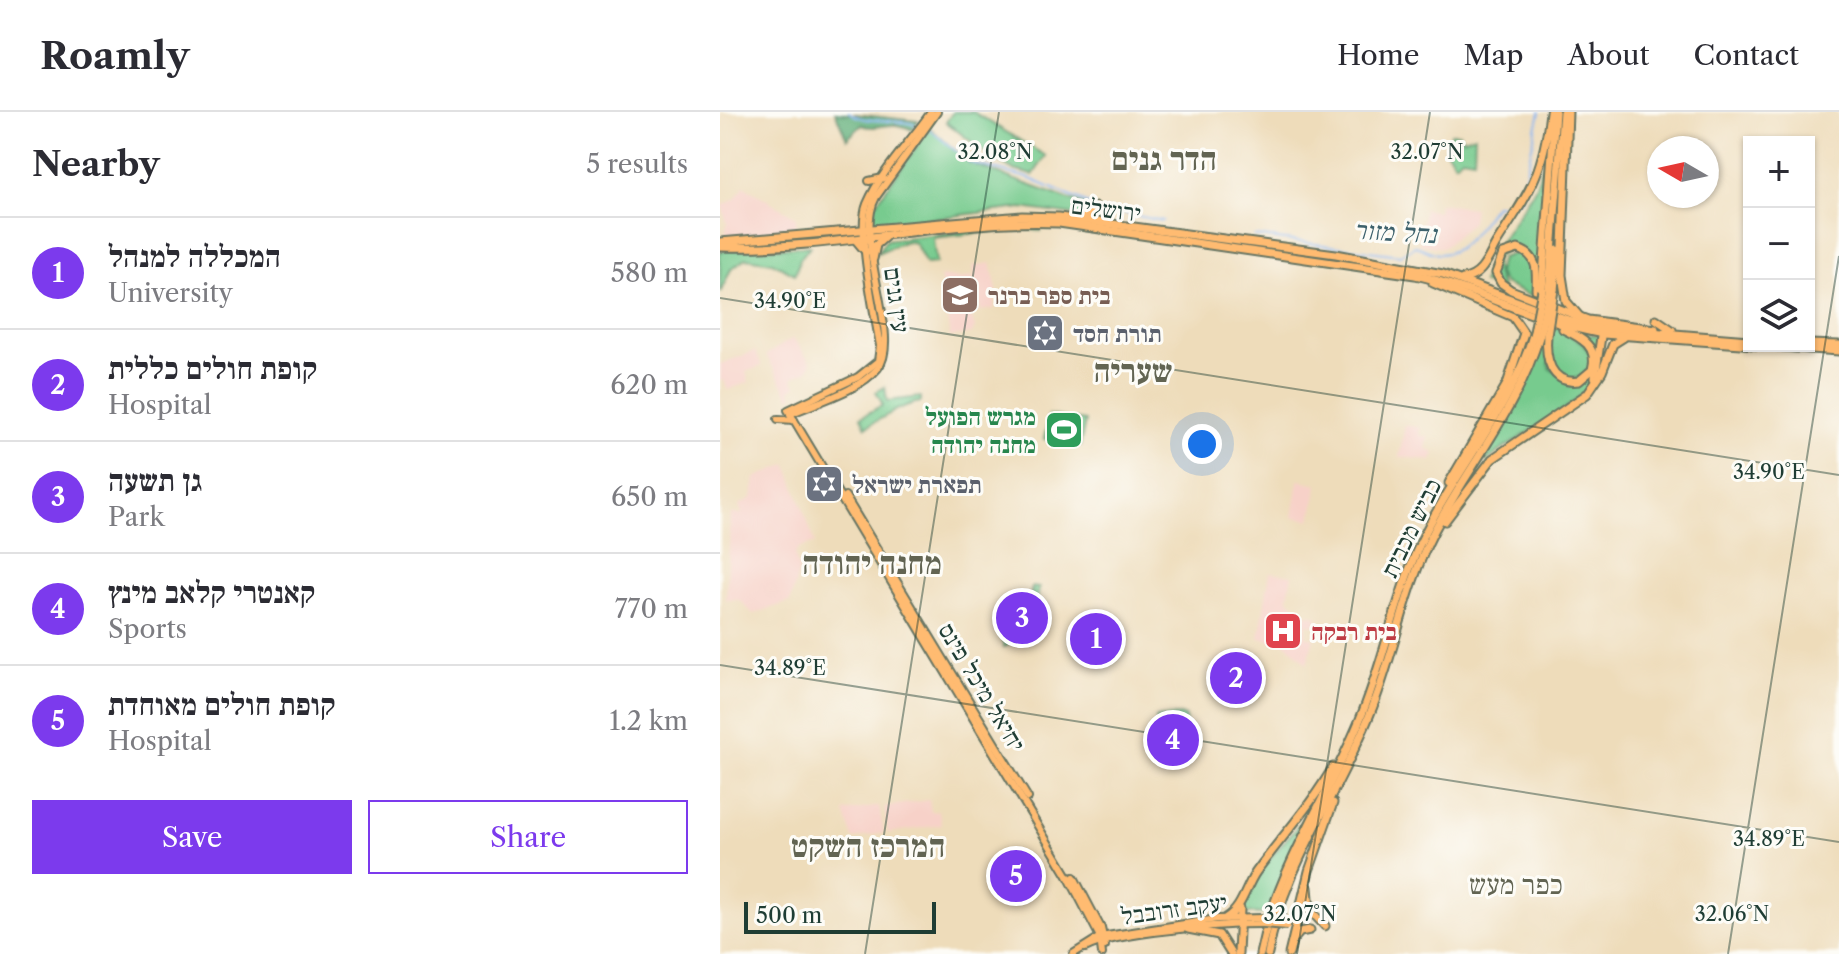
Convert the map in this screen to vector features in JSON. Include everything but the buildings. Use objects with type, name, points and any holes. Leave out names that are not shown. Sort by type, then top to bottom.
[{"type":"highway","points":[[1457,278],[1475,276],[1536,182],[1552,112]]},
{"type":"highway","name":"כביש מכבית","points":[[1545,290],[1552,112]]},
{"type":"highway","points":[[1565,112],[1564,292],[1571,309],[1588,320]]},
{"type":"highway","name":"כביש מכבית","points":[[1268,954],[1288,886],[1354,753],[1376,699],[1426,549],[1516,398],[1538,333],[1565,112]]},
{"type":"highway","points":[[1545,290],[1566,156]]},
{"type":"highway","points":[[1076,219],[1085,218],[1098,207],[1101,219],[1107,223]]},
{"type":"highway","name":"ירושלים","points":[[720,245],[863,235],[1022,216],[1076,219],[1336,254],[1457,278],[1481,289]]},
{"type":"highway","name":"ירושלים","points":[[887,232],[1021,221],[1089,226],[1287,254],[1481,289]]},
{"type":"highway","points":[[866,252],[863,235],[866,222],[887,232],[878,243],[873,259]]},
{"type":"highway","points":[[1235,247],[1257,252],[1261,260],[1268,255],[1287,254]]},
{"type":"highway","points":[[1545,290],[1531,255],[1515,249],[1503,254],[1495,269],[1503,286],[1588,320],[1743,338]]},
{"type":"highway","points":[[1481,289],[1491,252]]},
{"type":"highway","points":[[1405,273],[1508,315],[1519,323],[1524,333],[1507,384],[1457,467],[1424,534]]},
{"type":"highway","points":[[1481,289],[1586,342],[1594,354],[1590,373],[1574,382],[1557,376],[1538,333]]},
{"type":"highway","points":[[1481,289],[1625,337],[1839,348]]},
{"type":"highway","points":[[1507,302],[1566,325],[1602,331],[1743,339]]},
{"type":"highway","points":[[1656,319],[1672,330]]},
{"type":"highway","points":[[1571,406],[1586,393],[1596,376],[1602,331]]},
{"type":"highway","name":"כביש מכבית","points":[[1260,954],[1282,881],[1363,712],[1405,581],[1424,534],[1518,376],[1538,333]]},
{"type":"highway","points":[[1426,549],[1470,483],[1492,459],[1592,389],[1611,346],[1625,337]]},
{"type":"highway","points":[[1815,345],[1839,348]]},
{"type":"highway","points":[[1226,918],[1235,912],[1258,870],[1309,809],[1363,712]]},
{"type":"highway","points":[[1289,954],[1291,923],[1354,753]]},
{"type":"highway","points":[[1311,863],[1309,906],[1325,926]]},
{"type":"highway","points":[[1238,954],[1238,921],[1245,893]]},
{"type":"highway","points":[[1188,929],[1219,935],[1231,954]]},
{"type":"highway","points":[[1291,945],[1298,933],[1310,930]]},
{"type":"main road","points":[[866,222],[867,203],[934,112]]},
{"type":"main road","points":[[866,222],[876,197],[934,112]]},
{"type":"main road","points":[[869,181],[883,178]]},
{"type":"main road","name":"עין גנים","points":[[791,413],[863,379],[882,363],[885,345],[873,259],[863,235],[866,222]]},
{"type":"main road","name":"עין גנים","points":[[791,413],[858,377],[878,361],[880,346],[866,252]]},
{"type":"main road","points":[[876,284],[884,286]]},
{"type":"main road","points":[[778,419],[791,413],[854,517]]},
{"type":"main road","name":"יחיאל מיכל פינס","points":[[854,517],[998,741],[1071,876]]},
{"type":"main road","name":"יחיאל מיכל פינס","points":[[854,517],[1071,876]]},
{"type":"main road","points":[[1071,876],[1105,939]]},
{"type":"main road","points":[[1071,876],[1105,939],[1103,953]]},
{"type":"main road","name":"יעקב זרובבל","points":[[1105,939],[1226,918],[1238,921]]},
{"type":"main road","name":"יעקב זרובבל","points":[[1105,939],[1238,921],[1291,923]]},
{"type":"main road","points":[[1076,954],[1105,939]]},
{"type":"shaded area","points":[[744,186],[796,217],[796,232],[725,239],[727,223],[722,206],[735,199]]},
{"type":"shaded area","points":[[1439,203],[1474,208],[1472,222],[1443,248],[1419,244],[1424,209],[1438,212]]},
{"type":"shaded area","points":[[991,263],[997,290],[994,309],[981,311],[973,266]]},
{"type":"shaded area","name":"בית ספר ברנר","points":[[940,276],[960,279],[973,276],[979,312],[970,314],[975,327],[972,334],[950,337]]},
{"type":"shaded area","points":[[793,338],[811,363],[808,370],[792,378],[796,386],[790,390],[793,396],[790,398],[766,355]]},
{"type":"shaded area","points":[[755,351],[762,366],[746,372],[749,382],[728,390],[724,380],[720,381],[720,364]]},
{"type":"shaded area","points":[[1405,425],[1420,428],[1419,435],[1428,437],[1426,448],[1435,454],[1431,460],[1399,457]]},
{"type":"shaded area","points":[[787,464],[815,543],[798,549],[795,555],[799,570],[790,602],[753,614],[740,600],[726,600],[731,514],[742,514],[739,505],[752,498],[755,478]]},
{"type":"shaded area","points":[[1299,480],[1318,484],[1311,520],[1293,517]]},
{"type":"shaded area","name":"בית רבקה","points":[[1270,572],[1292,575],[1288,597],[1295,605],[1294,612],[1318,616],[1316,625],[1307,624],[1306,636],[1314,638],[1307,664],[1286,643],[1259,638]]},
{"type":"shaded area","points":[[929,800],[931,812],[939,811],[941,825],[888,833],[884,807]]},
{"type":"shaded area","points":[[879,806],[884,833],[853,839],[844,812]]},
{"type":"green space","points":[[835,112],[918,121],[912,130],[897,125],[862,125],[847,139]]},
{"type":"green space","points":[[953,112],[973,112],[1046,156],[1033,175],[1014,170],[990,156],[946,122]]},
{"type":"green space","points":[[930,128],[969,163],[1092,208],[1080,216],[1022,208],[873,225],[874,206]]},
{"type":"green space","points":[[1451,133],[1459,133],[1463,139],[1475,135],[1474,159],[1462,157],[1455,163],[1445,149]]},
{"type":"green space","points":[[1552,138],[1539,282],[1538,266],[1515,247],[1505,250],[1496,259],[1495,270],[1502,290],[1482,283],[1500,242],[1535,188]]},
{"type":"green space","points":[[1019,225],[1041,227],[1041,231],[1020,228],[933,238],[936,263],[926,264],[915,243],[906,241],[877,253],[886,240]]},
{"type":"green space","points":[[810,246],[800,259],[795,274],[772,262],[746,258],[731,269],[720,293],[720,251]]},
{"type":"green space","points":[[1521,251],[1532,260],[1534,298],[1504,284],[1497,272],[1501,258]]},
{"type":"green space","points":[[1551,324],[1588,346],[1593,362],[1586,375],[1570,380],[1552,368],[1548,335]]},
{"type":"green space","points":[[1544,331],[1550,369],[1574,383],[1595,362],[1575,331],[1601,337],[1592,381],[1559,413],[1486,462],[1483,459],[1528,380]]},
{"type":"green space","points":[[885,387],[887,401],[921,397],[921,402],[902,408],[866,427],[861,417],[883,405],[876,392]]},
{"type":"green space","name":"מגרש הפועל מחנה יהודה","points":[[1049,415],[1085,421],[1080,446],[1044,439]]},
{"type":"green space","points":[[1032,587],[1039,588],[1030,624],[1021,637],[1004,647],[996,620],[1006,617],[1012,627],[1007,610],[1020,606],[1017,597],[1030,597]]},
{"type":"green space","points":[[1185,717],[1190,755],[1148,762],[1146,746],[1158,744],[1156,718]]},
{"type":"green space","points":[[1309,812],[1267,914],[1240,913],[1260,872]]},
{"type":"waterway","name":"נחל מזור","points":[[849,112],[864,119],[916,125]]},
{"type":"waterway","name":"נחל מזור","points":[[1254,236],[1400,255],[1415,246],[1439,254],[1448,253],[1471,236],[1495,205],[1508,206],[1520,198],[1540,112]]},
{"type":"waterway","name":"נחל מזור","points":[[930,130],[971,163],[1028,178],[1091,205]]},
{"type":"waterway","name":"נחל מזור","points":[[1106,210],[1163,221]]},
{"type":"place","name":"בית ספר ברנר","points":[[960,295]]},
{"type":"place","name":"תורת חסד","points":[[1045,333]]},
{"type":"place","name":"מגרש הפועל מחנה יהודה","points":[[1064,430]]},
{"type":"place","name":"תפארת ישראל","points":[[824,484]]},
{"type":"place","name":"גן תשעה","points":[[1022,618]]},
{"type":"place","name":"בית רבקה","points":[[1283,631]]},
{"type":"place","name":"המכללה למנהל","points":[[1096,639]]},
{"type":"place","name":"קופת חולים כללית","points":[[1236,678]]},
{"type":"place","name":"קאנטרי קלאב מינץ","points":[[1173,740]]},
{"type":"place","name":"קופת חולים מאוחדת","points":[[1016,876]]},
{"type":"district","name":"הדר גנים","points":[[1164,158]]},
{"type":"district","name":"שעריה","points":[[1133,370]]},
{"type":"district","name":"מחנה יהודה","points":[[872,562]]},
{"type":"district","name":"המרכז השקט","points":[[868,845]]},
{"type":"district","name":"כפר מעש","points":[[1516,884]]}]
